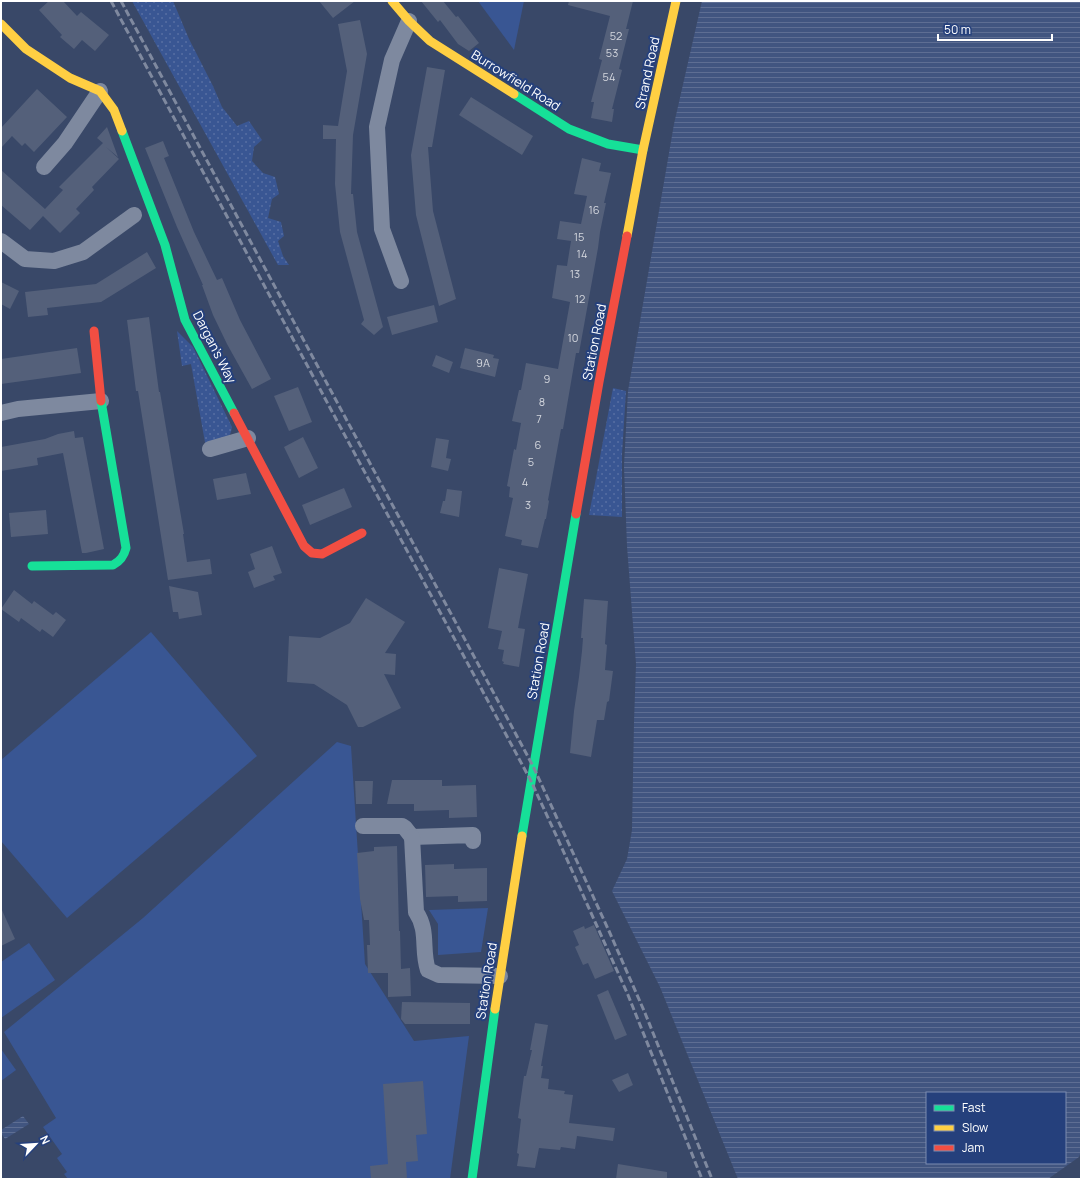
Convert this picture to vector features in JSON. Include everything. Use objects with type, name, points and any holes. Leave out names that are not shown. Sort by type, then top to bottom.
[{"type":"street","name":"Burrowfield Road","points":[[392,1],[409,22],[436,45],[569,129],[608,144],[643,150]]},
{"type":"street","name":"Strand Road","points":[[643,150],[676,1]]},
{"type":"street","points":[[400,281],[382,229],[377,127],[392,60],[409,22]]},
{"type":"street","points":[[1,24],[26,49],[70,78],[100,91],[65,143],[44,167]]},
{"type":"street","name":"Dargan's Way","points":[[100,91],[114,110],[165,245],[185,320],[304,546],[312,553],[322,554],[362,533]]},
{"type":"street","name":"Station Road","points":[[472,1179],[487,1062],[531,781],[599,382],[643,150]]},
{"type":"street","points":[[1,241],[25,259],[54,261],[84,252],[134,215]]},
{"type":"street","points":[[32,566],[113,565],[121,562],[125,556],[125,537],[101,401],[94,331]]},
{"type":"street","points":[[1,413],[18,409],[101,401]]},
{"type":"street","points":[[210,449],[248,438]]},
{"type":"street","points":[[364,826],[402,826],[412,837],[416,912],[422,920],[424,928],[426,963],[428,970],[439,975],[500,976]]},
{"type":"street","points":[[412,837],[473,835],[473,841]]},
{"type":"shaded area","points":[[132,1],[173,1],[189,39],[222,107],[237,126],[249,121],[262,140],[254,147],[252,161],[263,173],[275,177],[279,194],[272,199],[268,218],[281,222],[284,236],[278,241],[283,256],[289,265],[278,265]]},
{"type":"shaded area","points":[[478,1],[524,1],[514,50]]},
{"type":"shaded area","points":[[702,1],[1081,1],[1081,1151],[1079,1157],[1048,1179],[738,1179],[660,987],[612,891],[627,859],[632,830],[636,664],[627,546],[624,466],[628,391],[674,124]]},
{"type":"shaded area","points":[[177,331],[193,347],[232,427],[226,440],[219,444],[206,448],[191,364],[182,366]]},
{"type":"shaded area","points":[[613,388],[626,391],[622,454],[622,517],[589,515]]},
{"type":"shaded area","points":[[151,632],[257,756],[67,918],[1,841],[1,760]]},
{"type":"shaded area","points":[[337,742],[351,746],[365,964],[414,1041],[469,1036],[450,1179],[68,1179],[64,1174],[67,1172],[57,1158],[62,1154],[43,1127],[56,1118],[4,1032],[143,918]]},
{"type":"shaded area","points":[[488,908],[481,952],[438,955],[438,924],[429,910]]},
{"type":"shaded area","points":[[29,943],[55,980],[1,1018],[1,962]]},
{"type":"shaded area","points":[[1,1049],[16,1070],[1,1081]]},
{"type":"shaded area","points":[[23,1116],[29,1124],[5,1139],[1,1133],[1,1130]]},
{"type":"building","points":[[49,1],[63,1],[77,16],[81,12],[109,35],[95,51],[82,40],[74,49],[60,37],[62,35],[39,10]]},
{"type":"building","points":[[319,1],[355,1],[333,18]]},
{"type":"building","points":[[421,1],[443,1],[456,17],[458,16],[479,43],[469,51],[458,44],[440,20],[438,22]]},
{"type":"building","points":[[569,1],[633,1],[626,29],[629,29],[619,69],[622,70],[612,109],[614,109],[612,122],[591,118],[594,102],[591,102],[602,60],[599,59],[610,16],[568,5]]},
{"type":"building","points":[[360,20],[367,54],[353,135],[351,194],[353,194],[357,232],[383,327],[374,335],[361,324],[364,320],[340,232],[335,184],[336,139],[323,139],[323,125],[338,126],[347,71],[338,24]]},
{"type":"building","points":[[427,67],[445,70],[432,147],[428,147],[433,211],[456,299],[439,306],[416,215],[411,155]]},
{"type":"building","points":[[37,89],[67,117],[34,152],[25,143],[22,146],[12,136],[1,148],[1,128]]},
{"type":"building","points":[[471,97],[533,136],[522,155],[459,115]]},
{"type":"building","points":[[107,127],[118,157],[106,147],[119,159],[92,187],[94,190],[76,209],[80,213],[60,233],[43,216],[30,230],[1,205],[1,170],[45,209],[63,190],[59,187],[103,143],[97,138]]},
{"type":"building","points":[[163,141],[169,156],[164,158],[194,232],[217,280],[222,278],[240,320],[271,379],[252,389],[213,315],[203,285],[177,227],[145,148]]},
{"type":"building","points":[[582,158],[601,163],[599,171],[611,173],[604,203],[606,203],[579,353],[576,353],[563,429],[561,429],[548,500],[546,519],[538,548],[521,545],[522,540],[505,536],[513,498],[509,497],[510,487],[507,486],[521,423],[512,421],[519,390],[521,390],[526,363],[558,369],[570,302],[552,298],[557,265],[567,266],[571,241],[557,239],[560,221],[581,224],[587,196],[574,194]]},
{"type":"building","points":[[147,252],[156,268],[101,302],[47,308],[48,315],[28,317],[25,292],[96,284]]},
{"type":"building","points":[[1,282],[19,291],[10,309],[1,304]]},
{"type":"building","points":[[434,305],[438,322],[392,335],[387,317]]},
{"type":"building","points":[[149,317],[159,392],[184,534],[187,562],[210,559],[212,574],[168,580],[138,391],[136,391],[127,320]]},
{"type":"building","points":[[77,348],[81,373],[1,384],[1,359]]},
{"type":"building","points":[[465,348],[494,355],[493,358],[499,359],[495,377],[460,368]]},
{"type":"building","points":[[436,355],[453,362],[449,373],[432,366]]},
{"type":"building","points":[[298,387],[312,422],[289,431],[274,396]]},
{"type":"building","points":[[74,431],[75,438],[83,437],[104,549],[86,553],[82,553],[63,453],[37,458],[38,465],[1,471],[1,447],[45,439],[58,434]]},
{"type":"building","points":[[303,437],[318,468],[299,478],[284,447]]},
{"type":"building","points":[[436,438],[449,440],[446,458],[451,459],[448,471],[431,467]]},
{"type":"building","points":[[246,473],[251,494],[217,500],[213,479]]},
{"type":"building","points":[[344,488],[352,507],[310,525],[302,505]]},
{"type":"building","points":[[447,489],[462,491],[459,517],[440,513],[443,501],[445,501]]},
{"type":"building","points":[[46,510],[48,534],[11,537],[9,513]]},
{"type":"building","points":[[272,546],[282,573],[273,576],[275,580],[254,588],[248,572],[255,569],[250,554]]},
{"type":"building","points":[[499,568],[528,574],[518,628],[525,629],[519,667],[503,664],[504,662],[502,661],[504,650],[498,649],[502,631],[488,628]]},
{"type":"building","points":[[169,586],[198,592],[202,615],[179,619],[178,612],[173,612]]},
{"type":"building","points":[[14,590],[32,604],[34,601],[53,615],[56,612],[66,620],[53,637],[42,629],[40,632],[21,618],[19,622],[1,609]]},
{"type":"building","points":[[366,598],[405,622],[385,653],[396,654],[395,675],[384,674],[401,708],[363,727],[358,727],[347,705],[314,684],[287,682],[289,636],[320,638],[350,623]]},
{"type":"building","points":[[584,599],[608,601],[605,670],[613,671],[609,701],[607,702],[604,720],[597,720],[591,757],[570,753],[582,651],[583,638],[581,638]]},
{"type":"building","points":[[392,780],[442,780],[442,786],[476,785],[477,817],[449,818],[449,810],[414,811],[414,804],[387,804]]},
{"type":"building","points":[[355,781],[373,781],[372,804],[356,804]]},
{"type":"building","points":[[397,846],[401,969],[410,968],[411,996],[388,997],[388,973],[368,973],[367,945],[370,945],[369,920],[364,920],[360,899],[357,853],[374,851],[374,847]]},
{"type":"building","points":[[454,864],[454,869],[487,868],[487,901],[458,902],[458,896],[426,897],[425,865]]},
{"type":"building","points":[[1,908],[15,939],[1,946]]},
{"type":"building","points":[[594,925],[614,971],[595,979],[588,963],[583,965],[575,947],[579,945],[573,931],[584,926],[585,929]]},
{"type":"building","points":[[608,990],[627,1035],[615,1040],[597,995]]},
{"type":"building","points":[[402,1002],[470,1003],[470,1024],[405,1024],[401,1019]]},
{"type":"building","points":[[535,1023],[548,1025],[541,1066],[543,1066],[541,1078],[549,1079],[548,1089],[565,1091],[564,1094],[573,1095],[569,1123],[615,1128],[613,1141],[577,1136],[575,1149],[561,1147],[560,1150],[539,1148],[535,1168],[517,1166],[519,1154],[517,1153],[521,1119],[518,1118],[524,1076],[526,1076],[532,1050],[530,1050]]},
{"type":"building","points":[[628,1073],[633,1085],[619,1092],[612,1080]]},
{"type":"building","points":[[423,1081],[427,1134],[416,1135],[418,1161],[406,1162],[407,1179],[371,1179],[370,1166],[388,1164],[383,1084]]},
{"type":"building","points":[[618,1164],[667,1172],[667,1179],[616,1179]]},
{"type":"railway","points":[[111,1],[531,781],[628,995],[702,1179]]},
{"type":"railway","points":[[121,1],[533,766],[645,1013],[712,1179]]},
{"type":"traffic: fast","points":[[514,94],[569,129],[608,144],[643,150]]},
{"type":"traffic: fast","points":[[122,131],[165,245],[185,320],[234,413]]},
{"type":"traffic: fast","points":[[32,566],[113,565],[122,558],[126,548],[101,401]]},
{"type":"traffic: fast","points":[[522,836],[576,514]]},
{"type":"traffic: fast","points":[[472,1179],[495,1009]]},
{"type":"traffic: slow","points":[[392,1],[409,21],[430,41],[514,94]]},
{"type":"traffic: slow","points":[[627,236],[643,150],[676,1]]},
{"type":"traffic: slow","points":[[1,24],[26,49],[70,78],[100,91],[114,110],[122,131]]},
{"type":"traffic: slow","points":[[495,1009],[522,836]]},
{"type":"traffic: jam","points":[[576,514],[627,236]]},
{"type":"traffic: jam","points":[[94,331],[101,401]]},
{"type":"traffic: jam","points":[[234,413],[304,546],[312,553],[322,554],[362,533]]}]
